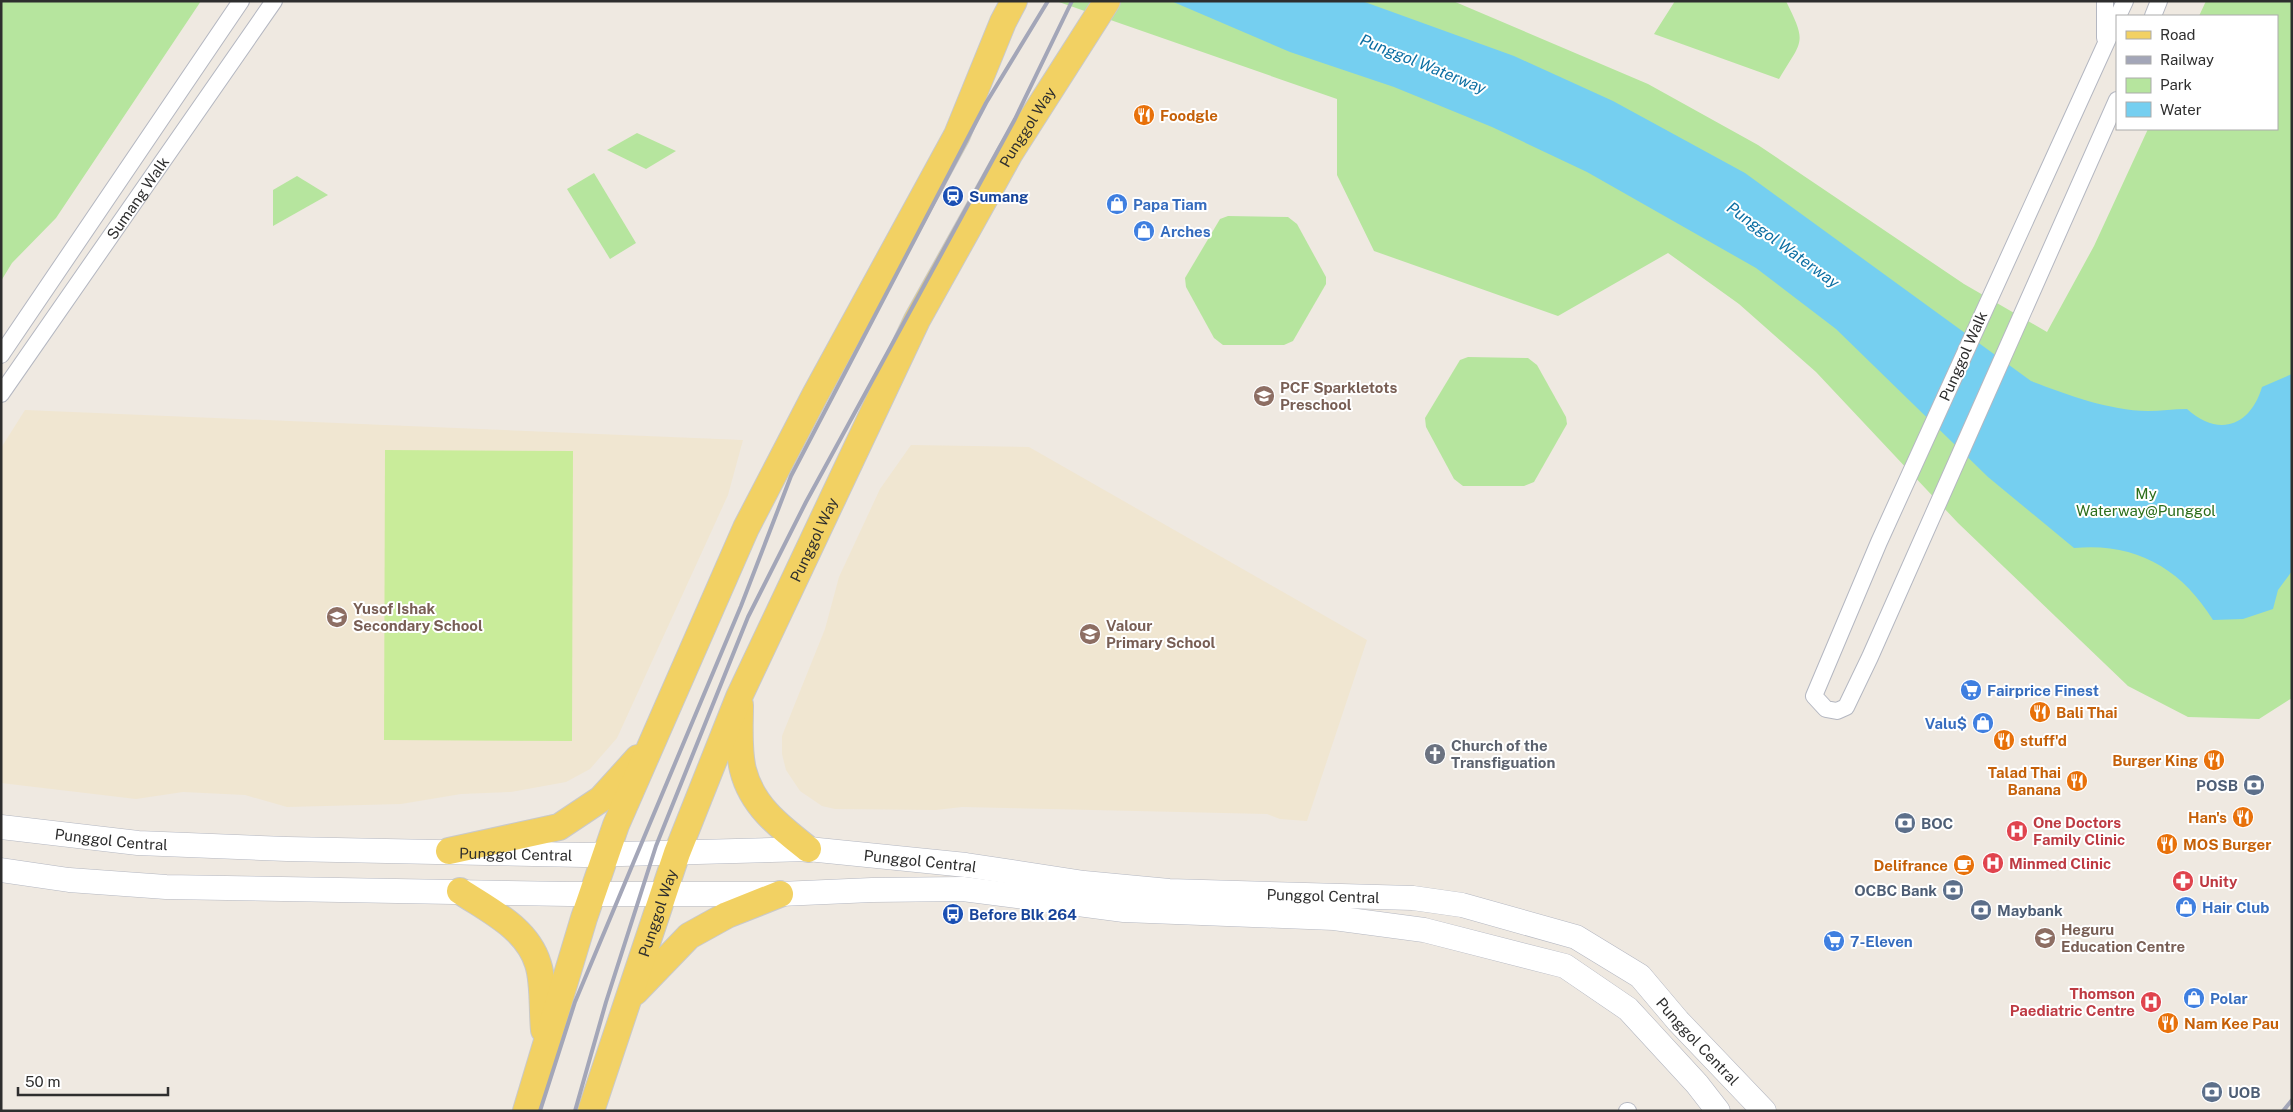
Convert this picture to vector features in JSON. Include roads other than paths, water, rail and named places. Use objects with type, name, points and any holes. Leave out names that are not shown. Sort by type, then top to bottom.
[{"type":"main road","name":"Punggol Way","points":[[590,1111],[677,853],[739,696],[917,320],[1010,153],[1107,1]]},
{"type":"main road","points":[[526,1111],[591,894],[616,826],[746,528],[815,395],[957,136],[1009,12]]},
{"type":"main road","points":[[739,696],[743,770],[757,803],[788,833],[808,849]]},
{"type":"main road","points":[[449,851],[559,827],[601,799],[654,741]]},
{"type":"main road","name":"Punggol Central","points":[[1,827],[138,843],[287,849],[607,854],[808,849],[1169,891],[1413,898],[1462,905],[1576,936],[1640,976],[1678,1021],[1764,1111]]},
{"type":"main road","name":"Punggol Central","points":[[1,870],[69,880],[166,887],[591,894],[780,894],[963,889],[1124,910],[1334,918],[1424,930],[1487,944],[1565,966],[1628,1009],[1697,1084],[1718,1111]]},
{"type":"main road","points":[[460,891],[508,922],[528,943],[539,965],[545,1044]]},
{"type":"main road","points":[[630,997],[689,936],[727,915],[780,894]]},
{"type":"street","name":"Sumang Walk","points":[[1,355],[241,1]]},
{"type":"street","name":"Sumang Walk","points":[[1,394],[226,67],[274,1]]},
{"type":"street","points":[[2105,1],[2105,43]]},
{"type":"street","name":"Punggol Walk","points":[[2118,15],[2125,1]]},
{"type":"street","points":[[2153,15],[2159,1]]},
{"type":"street","name":"Punggol Walk","points":[[2116,20],[1879,542],[1814,696],[1826,709],[1837,711],[1846,707],[2116,102]]},
{"type":"water","name":"Punggol Waterway","points":[[1171,1],[1362,1],[1514,56],[1613,101],[1745,173],[2031,381],[2074,396],[2103,405],[2133,410],[2187,409],[2210,423],[2232,424],[2250,411],[2257,401],[2262,387],[2292,374],[2292,571],[2278,590],[2273,609],[2243,619],[2213,620],[2186,586],[2154,562],[2136,554],[2117,549],[2096,547],[2074,548],[1988,477],[1836,329],[1756,268],[1587,172],[1492,127],[1394,87],[1290,52]]},
{"type":"railway","points":[[540,1111],[575,1002],[741,606],[791,476],[986,103],[1048,1]]},
{"type":"railway","points":[[575,1111],[606,1002],[656,846],[748,617],[806,502],[1015,119],[1072,1]]},
{"type":"railway","points":[[2283,1111],[2292,1100]]},
{"type":"place","name":"Foodgle","points":[[1144,115]]},
{"type":"place","name":"Sumang","points":[[953,196]]},
{"type":"place","name":"Papa Tiam","points":[[1117,204]]},
{"type":"place","name":"Arches","points":[[1144,231]]},
{"type":"place","name":"PCF Sparkletots Preschool","points":[[1264,396]]},
{"type":"place","name":"Yusof Ishak Secondary School","points":[[337,617]]},
{"type":"place","name":"Valour Primary School","points":[[1090,634]]},
{"type":"place","name":"Fairprice Finest","points":[[1971,690]]},
{"type":"place","name":"Bali Thai","points":[[2040,712]]},
{"type":"place","name":"Valu$","points":[[1983,723]]},
{"type":"place","name":"stuff'd","points":[[2004,740]]},
{"type":"place","name":"Church of the Transfiguation","points":[[1435,754]]},
{"type":"place","name":"Burger King","points":[[2214,760]]},
{"type":"place","name":"Talad Thai Banana","points":[[2077,781]]},
{"type":"place","name":"POSB","points":[[2254,785]]},
{"type":"place","name":"Han's","points":[[2243,817]]},
{"type":"place","name":"BOC","points":[[1905,823]]},
{"type":"place","name":"One Doctors Family Clinic","points":[[2017,831]]},
{"type":"place","name":"MOS Burger","points":[[2167,844]]},
{"type":"place","name":"Minmed Clinic","points":[[1993,863]]},
{"type":"place","name":"Delifrance","points":[[1964,865]]},
{"type":"place","name":"Unity","points":[[2183,881]]},
{"type":"place","name":"OCBC Bank","points":[[1953,890]]},
{"type":"place","name":"Hair Club","points":[[2186,907]]},
{"type":"place","name":"Maybank","points":[[1981,910]]},
{"type":"place","name":"Before Blk 264","points":[[953,914]]},
{"type":"place","name":"Heguru Education Centre","points":[[2045,938]]},
{"type":"place","name":"7-Eleven","points":[[1834,941]]},
{"type":"place","name":"Polar","points":[[2194,998]]},
{"type":"place","name":"Thomson Paediatric Centre","points":[[2151,1002]]},
{"type":"place","name":"Nam Kee Pau","points":[[2168,1023]]},
{"type":"place","name":"UOB","points":[[2212,1092]]},
{"type":"park label","name":"My Waterway@Punggol","points":[[2146,502]]}]
